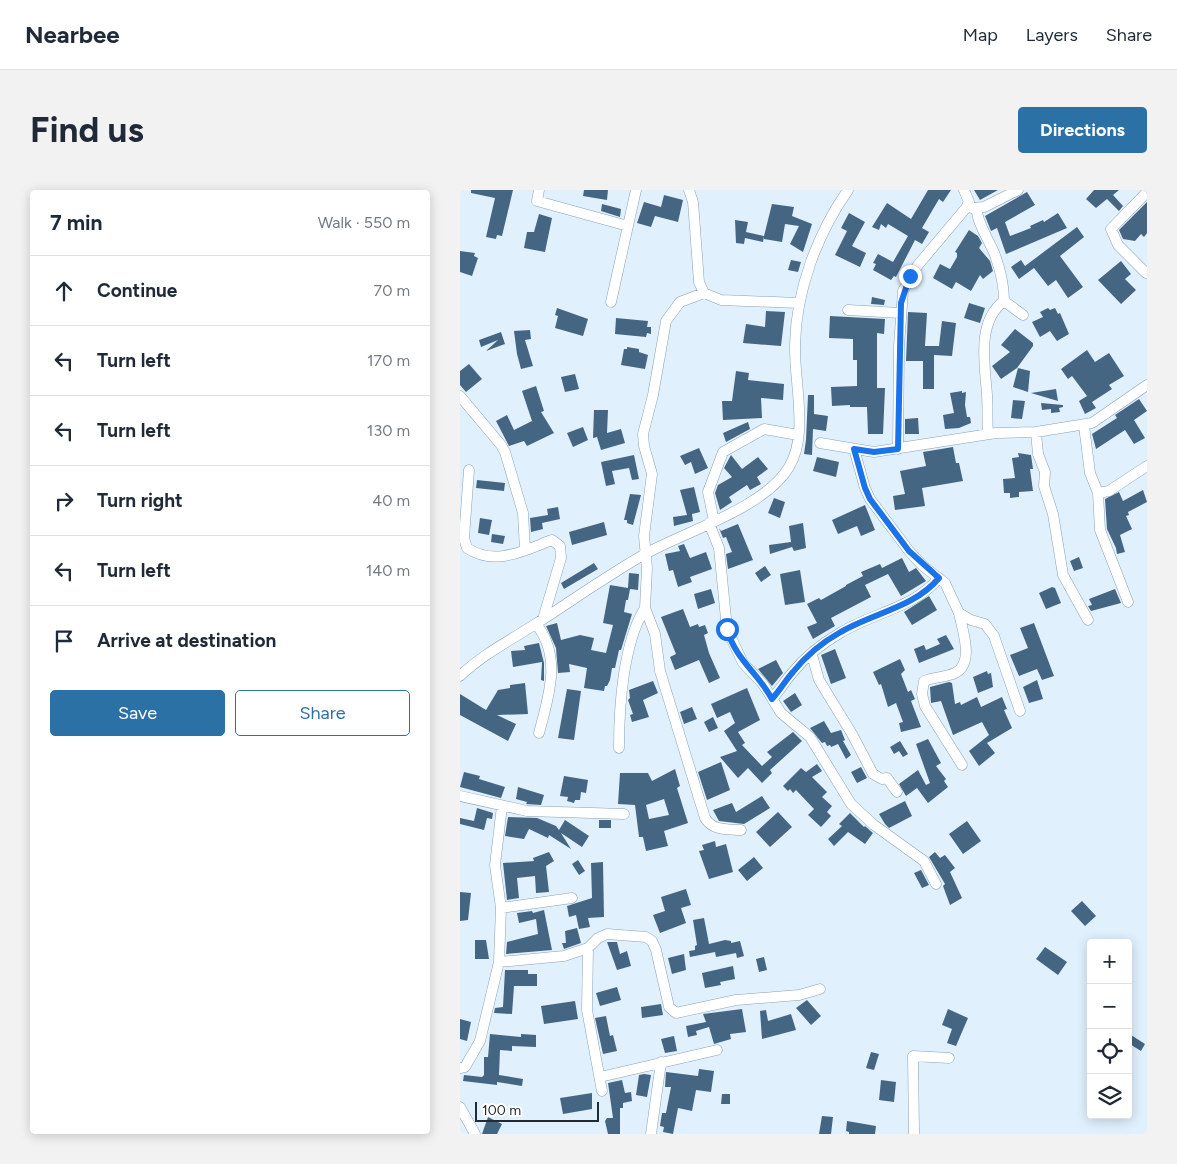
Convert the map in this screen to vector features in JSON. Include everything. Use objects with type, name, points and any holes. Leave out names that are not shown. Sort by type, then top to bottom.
[{"type":"street","points":[[539,190],[537,201],[628,226]]},
{"type":"street","points":[[610,302],[636,190]]},
{"type":"street","points":[[689,190],[694,202],[699,282],[704,293]]},
{"type":"street","points":[[462,672],[495,647],[646,554],[740,508],[778,482],[789,468],[798,447],[795,345],[798,303],[820,239],[848,190]]},
{"type":"street","points":[[898,449],[900,313],[903,292],[910,276],[966,208],[969,202],[964,190]]},
{"type":"street","points":[[966,208],[977,209],[1018,190]]},
{"type":"street","points":[[1146,273],[1118,245],[1111,229],[1147,192]]},
{"type":"street","points":[[977,209],[976,217],[986,231],[996,257],[1004,301],[1023,315]]},
{"type":"street","points":[[619,748],[621,688],[634,635],[645,608],[646,554],[644,536],[652,474],[644,446],[643,434],[653,395],[666,321],[680,302],[704,293],[721,300],[746,303],[798,303]]},
{"type":"street","points":[[988,434],[985,345],[989,320],[995,308],[1004,301]]},
{"type":"street","points":[[848,310],[900,313]]},
{"type":"street","points":[[820,443],[838,444],[874,452],[1011,431],[1036,432],[1071,425],[1084,426],[1092,423],[1147,385]]},
{"type":"street","points":[[460,396],[501,445],[504,452],[523,513],[525,550]]},
{"type":"street","points":[[1084,426],[1090,473],[1098,493],[1100,530],[1128,602]]},
{"type":"street","points":[[798,435],[764,429],[723,452],[708,492],[712,522],[719,548],[729,636],[743,663],[763,684],[781,713],[810,738],[851,804],[874,825],[924,861],[936,884]]},
{"type":"street","points":[[1036,432],[1038,454],[1045,472],[1044,486],[1053,514],[1063,575],[1088,620]]},
{"type":"street","points":[[854,449],[870,499],[909,551],[945,583],[959,613],[966,645],[966,656],[961,667],[956,673],[924,680],[922,694],[925,706],[962,765]]},
{"type":"street","points":[[1098,493],[1109,491],[1147,466]]},
{"type":"street","points":[[469,470],[464,538],[468,548],[496,557],[517,554],[552,540],[555,540],[560,546],[561,558],[540,621],[552,665],[550,694],[539,733]]},
{"type":"street","points":[[772,699],[802,661],[839,633],[895,607],[909,603],[931,588],[939,578]]},
{"type":"street","points":[[645,608],[655,634],[660,671],[705,818],[709,824],[716,828],[741,830]]},
{"type":"street","points":[[959,613],[971,620],[985,624],[994,636],[1020,710]]},
{"type":"street","points":[[812,655],[820,680],[873,774],[882,779],[886,778],[897,792]]},
{"type":"street","points":[[460,796],[482,799],[502,806],[535,812],[624,814]]},
{"type":"street","points":[[460,1068],[465,1067],[480,1041],[499,962],[501,908],[495,865],[502,806]]},
{"type":"street","points":[[501,908],[572,898]]},
{"type":"street","points":[[499,962],[564,956],[588,948],[598,938],[607,934],[625,934],[649,939],[656,950],[669,1007],[676,1013],[736,1000],[799,995],[820,989]]},
{"type":"street","points":[[588,948],[587,1010],[602,1091]]},
{"type":"street","points":[[600,1077],[717,1050]]},
{"type":"street","points":[[914,1134],[913,1056],[949,1058]]},
{"type":"street","points":[[651,1134],[661,1062]]},
{"type":"street","points":[[460,1106],[475,1134]]},
{"type":"building","points":[[471,190],[513,190],[502,236],[497,235],[496,239],[486,237],[495,198],[471,193]]},
{"type":"building","points":[[584,190],[608,190],[607,200],[583,196]]},
{"type":"building","points":[[928,190],[951,190],[943,202],[939,199],[922,228],[929,232],[922,244],[915,240],[896,277],[894,276],[891,280],[873,270],[876,264],[873,263],[878,254],[893,262],[908,236],[888,224],[886,228],[881,224],[879,230],[872,227],[887,203],[911,219]]},
{"type":"building","points":[[974,190],[998,190],[980,200]]},
{"type":"building","points":[[1094,190],[1119,190],[1113,195],[1123,206],[1119,211],[1107,199],[1096,208],[1086,199]]},
{"type":"building","points":[[1027,192],[1035,205],[1005,222],[1010,236],[1031,228],[1030,226],[1043,220],[1044,222],[1058,213],[1067,228],[1006,254],[997,228],[991,231],[985,216]]},
{"type":"building","points":[[664,195],[683,200],[678,222],[655,216],[651,227],[637,223],[644,202],[661,207]]},
{"type":"building","points":[[1147,202],[1147,233],[1144,237],[1141,234],[1135,241],[1123,239],[1119,230]]},
{"type":"building","points":[[602,204],[621,209],[620,217],[601,211]]},
{"type":"building","points":[[772,204],[794,207],[792,216],[812,224],[803,252],[790,244],[799,226],[785,224],[782,242],[764,239]]},
{"type":"building","points":[[849,213],[865,222],[852,246],[866,253],[860,267],[835,255],[847,231],[841,228]]},
{"type":"building","points":[[539,214],[552,218],[545,252],[524,248],[527,232],[534,232]]},
{"type":"building","points":[[735,220],[748,222],[746,232],[764,236],[763,242],[745,238],[744,244],[736,243]]},
{"type":"building","points":[[1077,227],[1084,237],[1060,256],[1083,287],[1068,298],[1056,280],[1048,286],[1034,268],[1019,279],[1011,267],[1021,260],[1025,266]]},
{"type":"building","points":[[969,230],[978,236],[982,243],[979,248],[990,261],[993,271],[983,279],[980,275],[971,291],[956,282],[952,289],[933,278],[940,264],[950,269],[957,257],[955,252]]},
{"type":"building","points":[[460,251],[475,253],[474,256],[478,258],[472,276],[460,272]]},
{"type":"building","points":[[791,260],[801,262],[798,272],[788,270]]},
{"type":"building","points":[[1121,261],[1131,274],[1125,279],[1136,290],[1121,304],[1098,280]]},
{"type":"building","points":[[872,297],[885,300],[884,305],[871,304]]},
{"type":"building","points":[[969,303],[985,308],[980,323],[964,318]]},
{"type":"building","points":[[557,308],[588,319],[583,336],[555,328],[558,316],[555,315]]},
{"type":"building","points":[[1048,308],[1050,310],[1055,308],[1058,314],[1060,313],[1069,334],[1057,341],[1050,331],[1040,337],[1032,322],[1043,317],[1040,312]]},
{"type":"building","points":[[766,311],[785,312],[781,346],[743,343],[746,324],[765,327]]},
{"type":"building","points":[[908,312],[927,313],[925,346],[939,346],[942,321],[956,323],[952,356],[934,355],[934,389],[923,389],[923,361],[906,361]]},
{"type":"building","points":[[830,316],[885,319],[884,334],[877,333],[877,388],[885,388],[883,434],[868,434],[867,407],[850,407],[850,405],[832,406],[831,387],[857,386],[857,360],[853,360],[853,339],[829,338]]},
{"type":"building","points":[[616,318],[648,321],[647,327],[651,327],[651,334],[647,333],[646,337],[615,334]]},
{"type":"building","points":[[1015,329],[1033,343],[1033,346],[1017,368],[1001,379],[992,366],[1010,352],[1001,345]]},
{"type":"building","points":[[530,330],[531,339],[525,340],[533,366],[521,369],[514,331]]},
{"type":"building","points":[[501,332],[505,344],[486,351],[498,340],[481,347],[479,340]]},
{"type":"building","points":[[627,347],[639,349],[639,352],[648,355],[645,369],[621,365],[624,349],[627,349]]},
{"type":"building","points":[[1087,350],[1095,362],[1109,353],[1124,376],[1109,385],[1112,389],[1092,402],[1096,408],[1085,414],[1079,401],[1087,396],[1072,376],[1068,379],[1061,369]]},
{"type":"building","points":[[469,364],[482,379],[466,392],[460,385],[460,371]]},
{"type":"building","points":[[1018,368],[1030,371],[1028,392],[1013,387]]},
{"type":"building","points":[[736,371],[749,373],[748,380],[784,384],[783,400],[761,398],[762,418],[723,420],[722,401],[732,401]]},
{"type":"building","points":[[575,374],[579,389],[565,392],[561,377]]},
{"type":"building","points":[[536,386],[544,411],[541,412],[554,433],[527,446],[524,441],[509,446],[496,421],[507,415],[514,430],[532,421],[522,391]]},
{"type":"building","points":[[1056,389],[1058,401],[1031,393]]},
{"type":"building","points":[[962,391],[962,393],[966,392],[965,405],[967,417],[970,417],[971,423],[959,428],[945,429],[943,415],[954,413],[950,393]]},
{"type":"building","points":[[808,395],[814,395],[814,414],[828,416],[826,431],[813,429],[812,455],[804,454]]},
{"type":"building","points":[[1139,399],[1147,411],[1134,420],[1145,438],[1134,444],[1125,430],[1096,449],[1092,434],[1117,418],[1115,415]]},
{"type":"building","points":[[1013,400],[1025,401],[1022,419],[1011,418]]},
{"type":"building","points":[[1041,403],[1063,405],[1063,407],[1059,408],[1060,412],[1051,413],[1051,409],[1042,410]]},
{"type":"building","points":[[594,410],[608,410],[607,433],[621,429],[625,443],[601,450],[597,437],[593,438]]},
{"type":"building","points":[[918,418],[919,434],[905,434],[905,419]]},
{"type":"building","points":[[748,422],[750,429],[726,442],[723,433]]},
{"type":"building","points":[[583,427],[588,440],[573,447],[567,433]]},
{"type":"building","points":[[953,447],[956,463],[959,463],[963,481],[922,488],[925,506],[895,510],[893,496],[905,494],[900,471],[926,466],[923,452]]},
{"type":"building","points":[[699,448],[708,468],[695,474],[691,462],[685,465],[680,456]]},
{"type":"building","points":[[1018,453],[1031,455],[1033,469],[1030,469],[1033,491],[1019,492],[1019,497],[1010,498],[1010,493],[1004,493],[1003,479],[1015,478],[1012,458],[1019,457]]},
{"type":"building","points":[[634,455],[639,479],[632,480],[629,468],[612,471],[615,484],[606,486],[601,462]]},
{"type":"building","points":[[731,455],[742,469],[758,457],[768,469],[757,477],[761,484],[750,490],[747,485],[729,497],[732,502],[720,510],[715,493],[718,485],[732,477],[724,468]]},
{"type":"building","points":[[817,457],[839,462],[836,477],[813,471]]},
{"type":"building","points":[[477,480],[505,483],[504,491],[476,488]]},
{"type":"building","points":[[694,487],[700,512],[692,514],[693,521],[674,526],[673,517],[687,515],[680,490]]},
{"type":"building","points":[[1143,490],[1147,502],[1128,512],[1129,515],[1126,516],[1132,529],[1120,535],[1125,552],[1117,554],[1107,529],[1105,499],[1119,492],[1123,501]]},
{"type":"building","points":[[630,494],[641,495],[633,525],[624,520]]},
{"type":"building","points":[[774,498],[785,502],[780,518],[768,513]]},
{"type":"building","points":[[865,505],[875,530],[861,536],[857,526],[838,534],[832,520]]},
{"type":"building","points":[[558,507],[560,519],[542,523],[543,529],[531,532],[530,518],[548,515],[547,509]]},
{"type":"building","points":[[480,518],[492,520],[489,535],[478,533]]},
{"type":"building","points":[[604,522],[607,535],[572,545],[569,532]]},
{"type":"building","points":[[803,523],[806,548],[794,551],[792,547],[770,554],[769,545],[791,542],[789,526]]},
{"type":"building","points":[[738,524],[753,560],[728,569],[726,554],[732,552],[726,537],[723,538],[719,528],[721,531]]},
{"type":"building","points":[[492,534],[505,536],[503,544],[491,542]]},
{"type":"building","points":[[684,544],[690,558],[706,552],[712,569],[690,577],[692,582],[678,587],[673,570],[669,571],[665,554],[680,551],[678,546]]},
{"type":"building","points":[[1079,557],[1083,568],[1074,571],[1070,561]]},
{"type":"building","points":[[902,558],[909,572],[916,568],[926,581],[901,596],[888,574],[865,585],[871,597],[831,618],[835,626],[813,639],[807,627],[817,623],[807,604],[819,598],[821,600],[863,576],[861,572],[880,564],[882,568]]},
{"type":"building","points":[[594,563],[598,569],[564,589],[561,583]]},
{"type":"building","points":[[765,566],[771,575],[761,582],[755,573]]},
{"type":"building","points":[[800,570],[805,602],[785,605],[780,574]]},
{"type":"building","points":[[629,573],[639,574],[638,590],[630,589],[628,600],[626,600],[624,612],[632,614],[621,650],[619,650],[615,668],[612,668],[610,680],[607,686],[605,686],[604,691],[584,688],[587,668],[569,664],[570,672],[558,673],[556,648],[546,626],[557,623],[561,640],[580,635],[594,638],[591,650],[606,653],[613,625],[603,623],[610,585],[628,588]]},
{"type":"building","points":[[1052,587],[1055,588],[1061,603],[1046,609],[1039,593]]},
{"type":"building","points":[[711,589],[715,603],[698,609],[694,594]]},
{"type":"building","points":[[1115,589],[1121,603],[1091,611],[1088,606],[1092,605],[1089,599]]},
{"type":"building","points":[[929,596],[937,610],[912,625],[904,612]]},
{"type":"building","points":[[683,609],[690,627],[698,624],[699,627],[705,625],[708,633],[704,635],[709,653],[720,678],[709,683],[699,660],[675,670],[670,657],[676,654],[661,617]]},
{"type":"building","points":[[1034,623],[1054,676],[1042,680],[1037,669],[1019,676],[1010,655],[1028,648],[1020,628]]},
{"type":"building","points":[[946,635],[954,649],[919,663],[914,649],[924,645],[926,650],[940,644],[937,639]]},
{"type":"building","points":[[539,643],[544,663],[544,681],[541,680],[542,662],[513,667],[511,651],[525,650],[524,646]]},
{"type":"building","points":[[835,649],[846,678],[831,684],[821,655]]},
{"type":"building","points":[[900,659],[905,670],[901,674],[908,692],[911,690],[915,699],[911,701],[921,727],[901,732],[899,723],[903,722],[896,703],[888,707],[881,684],[879,685],[873,672]]},
{"type":"building","points":[[776,660],[783,673],[772,686],[758,669]]},
{"type":"building","points":[[987,671],[988,674],[991,673],[993,687],[978,693],[973,677]]},
{"type":"building","points":[[1037,680],[1043,699],[1029,703],[1023,687]]},
{"type":"building","points":[[653,681],[658,693],[643,700],[649,717],[632,722],[630,715],[633,714],[628,700],[630,698],[629,690]]},
{"type":"building","points":[[949,682],[952,683],[955,704],[960,702],[961,705],[977,697],[981,707],[1002,697],[1007,709],[1004,710],[1012,728],[987,743],[995,753],[979,766],[969,751],[989,735],[982,722],[953,735],[941,701],[931,703],[930,687]]},
{"type":"building","points":[[525,683],[528,714],[497,715],[516,724],[508,741],[460,715],[460,694],[486,710],[498,690],[510,688],[510,685]]},
{"type":"building","points":[[747,688],[760,720],[738,732],[745,743],[742,745],[762,766],[772,757],[767,752],[793,732],[802,741],[770,770],[772,773],[762,783],[748,768],[738,778],[720,757],[737,751],[724,731],[735,723],[730,712],[717,718],[711,704]]},
{"type":"building","points":[[567,689],[581,691],[574,740],[558,738]]},
{"type":"building","points":[[795,693],[802,705],[791,712],[783,701]]},
{"type":"building","points":[[692,707],[697,719],[684,724],[680,712]]},
{"type":"building","points":[[713,717],[718,728],[709,732],[704,722]]},
{"type":"building","points":[[824,721],[831,733],[841,730],[845,740],[843,741],[851,755],[846,759],[838,744],[831,747],[830,745],[827,746],[825,742],[822,743],[810,728]]},
{"type":"building","points":[[928,739],[941,763],[936,766],[946,779],[944,781],[948,787],[928,803],[917,788],[906,796],[899,784],[918,770],[926,785],[930,783],[916,744]]},
{"type":"building","points":[[900,741],[908,754],[903,757],[899,751],[894,754],[890,747]]},
{"type":"building","points":[[721,762],[730,790],[707,800],[698,772]]},
{"type":"building","points":[[817,764],[822,771],[812,777],[827,792],[822,797],[832,806],[827,812],[831,816],[821,827],[808,815],[814,809],[796,790],[793,793],[790,789],[788,791],[783,786],[801,768],[806,772]]},
{"type":"building","points":[[861,767],[867,778],[857,783],[851,772]]},
{"type":"building","points":[[675,769],[680,786],[677,788],[688,823],[664,831],[668,846],[646,851],[643,837],[639,837],[635,805],[618,804],[620,773],[648,773],[652,781]],"holes":[[[664,799],[669,815],[649,819],[646,805]]]},
{"type":"building","points":[[464,772],[480,776],[479,779],[505,787],[501,798],[460,787]]},
{"type":"building","points":[[564,776],[588,780],[586,793],[581,792],[580,800],[575,800],[574,803],[567,801],[568,797],[560,796]]},
{"type":"building","points":[[518,787],[544,795],[541,805],[526,804],[527,802],[516,799]]},
{"type":"building","points":[[762,796],[770,808],[744,824],[719,821],[713,810],[732,803],[736,812]]},
{"type":"building","points":[[905,801],[912,816],[889,828],[879,814]]},
{"type":"building","points":[[477,808],[493,813],[492,819],[487,818],[484,830],[460,824],[460,818],[474,821]]},
{"type":"building","points":[[778,812],[792,827],[770,847],[756,832]]},
{"type":"building","points":[[850,813],[873,833],[865,844],[848,832],[834,846],[828,839],[842,826],[839,824]]},
{"type":"building","points":[[508,817],[537,818],[556,826],[559,830],[565,820],[589,836],[582,847],[561,833],[571,849],[549,835],[548,838],[529,829],[524,839],[505,836]]},
{"type":"building","points":[[599,820],[611,820],[611,828],[599,828]]},
{"type":"building","points":[[967,821],[981,841],[963,854],[949,834]]},
{"type":"building","points":[[715,841],[716,847],[726,844],[733,872],[709,879],[699,851],[704,850],[702,845]]},
{"type":"building","points":[[549,852],[554,861],[546,866],[549,892],[536,893],[535,876],[517,878],[519,898],[507,900],[503,863],[534,861],[533,858]]},
{"type":"building","points":[[935,852],[940,858],[945,855],[955,868],[950,872],[962,898],[950,905],[943,886],[945,884],[929,857]]},
{"type":"building","points":[[754,857],[763,868],[747,881],[738,870]]},
{"type":"building","points":[[578,860],[585,871],[579,875],[572,864]]},
{"type":"building","points":[[603,862],[604,917],[588,918],[590,927],[579,929],[576,915],[569,917],[567,906],[592,898],[591,863]]},
{"type":"building","points":[[921,870],[929,885],[922,888],[914,873]]},
{"type":"building","points":[[686,889],[691,905],[681,908],[686,923],[660,933],[653,915],[665,911],[661,897]]},
{"type":"building","points":[[460,892],[471,893],[468,920],[460,921]]},
{"type":"building","points":[[1082,901],[1096,916],[1085,926],[1071,911]]},
{"type":"building","points":[[544,910],[552,950],[506,954],[507,942],[538,934],[536,919],[519,923],[517,913],[532,911],[533,913]]},
{"type":"building","points":[[704,918],[709,944],[725,940],[731,941],[731,943],[740,941],[744,956],[737,958],[736,953],[716,957],[715,952],[690,957],[689,951],[695,950],[697,945],[693,920]]},
{"type":"building","points":[[577,928],[581,943],[564,949],[562,943],[566,943],[565,931]]},
{"type":"building","points":[[475,940],[486,940],[489,959],[475,959]]},
{"type":"building","points":[[607,942],[617,942],[620,954],[627,951],[631,966],[617,970]]},
{"type":"building","points":[[1045,947],[1067,962],[1058,975],[1036,959]]},
{"type":"building","points":[[684,954],[686,970],[672,974],[668,958]]},
{"type":"building","points":[[764,957],[767,970],[759,972],[756,959]]},
{"type":"building","points":[[733,966],[735,979],[720,982],[721,985],[705,988],[702,973]]},
{"type":"building","points":[[505,970],[528,970],[528,974],[537,974],[537,986],[514,986],[512,1014],[494,1013],[495,1008],[503,1007]]},
{"type":"building","points":[[617,987],[621,1000],[600,1006],[596,993]]},
{"type":"building","points":[[807,1000],[821,1016],[811,1025],[796,1008]]},
{"type":"building","points":[[575,1001],[578,1019],[544,1024],[541,1006]]},
{"type":"building","points":[[661,1004],[663,1015],[642,1018],[641,1007]]},
{"type":"building","points":[[742,1009],[746,1032],[730,1034],[731,1039],[714,1044],[709,1027],[696,1031],[697,1035],[688,1037],[686,1026],[706,1022],[703,1014]]},
{"type":"building","points":[[948,1009],[968,1018],[956,1046],[947,1043],[952,1029],[942,1025]]},
{"type":"building","points":[[766,1010],[768,1021],[791,1014],[796,1030],[762,1039],[760,1011]]},
{"type":"building","points":[[606,1016],[610,1036],[613,1035],[617,1051],[603,1054],[595,1018]]},
{"type":"building","points":[[460,1019],[471,1022],[467,1041],[460,1039]]},
{"type":"building","points":[[490,1034],[521,1037],[521,1034],[536,1035],[536,1047],[512,1046],[512,1051],[500,1050],[499,1075],[523,1079],[522,1086],[497,1082],[497,1085],[463,1081],[464,1075],[482,1077],[484,1075],[484,1057],[488,1057]]},
{"type":"building","points":[[674,1036],[677,1051],[665,1053],[661,1039]]},
{"type":"building","points":[[1132,1036],[1145,1044],[1141,1051],[1132,1045]]},
{"type":"building","points":[[871,1052],[879,1054],[874,1070],[866,1068]]},
{"type":"building","points":[[699,1069],[714,1071],[711,1092],[696,1090],[692,1111],[678,1108],[673,1134],[663,1132],[664,1127],[660,1126],[662,1113],[666,1113],[671,1087],[665,1087],[666,1072],[698,1076]]},
{"type":"building","points":[[639,1075],[651,1075],[647,1097],[636,1095]]},
{"type":"building","points":[[622,1080],[625,1093],[631,1092],[632,1101],[623,1103],[623,1108],[620,1108],[620,1134],[608,1134],[605,1121],[607,1118],[613,1118],[608,1083]]},
{"type":"building","points":[[881,1080],[896,1082],[894,1102],[879,1100]]},
{"type":"building","points":[[592,1093],[592,1109],[563,1114],[560,1098]]},
{"type":"building","points":[[722,1094],[730,1094],[730,1104],[721,1104]]},
{"type":"building","points":[[822,1116],[833,1117],[831,1134],[819,1134]]},
{"type":"building","points":[[488,1117],[502,1124],[497,1134],[482,1134]]},
{"type":"building","points":[[847,1121],[876,1126],[875,1134],[849,1134],[846,1131]]},
{"type":"route","points":[[727,629],[743,663],[766,687],[772,699],[785,686],[791,674],[802,661],[825,643],[849,628],[895,607],[909,603],[931,588],[939,578],[923,566],[909,551],[870,499],[854,449],[874,452],[898,449],[901,303],[903,292],[910,276]]}]
